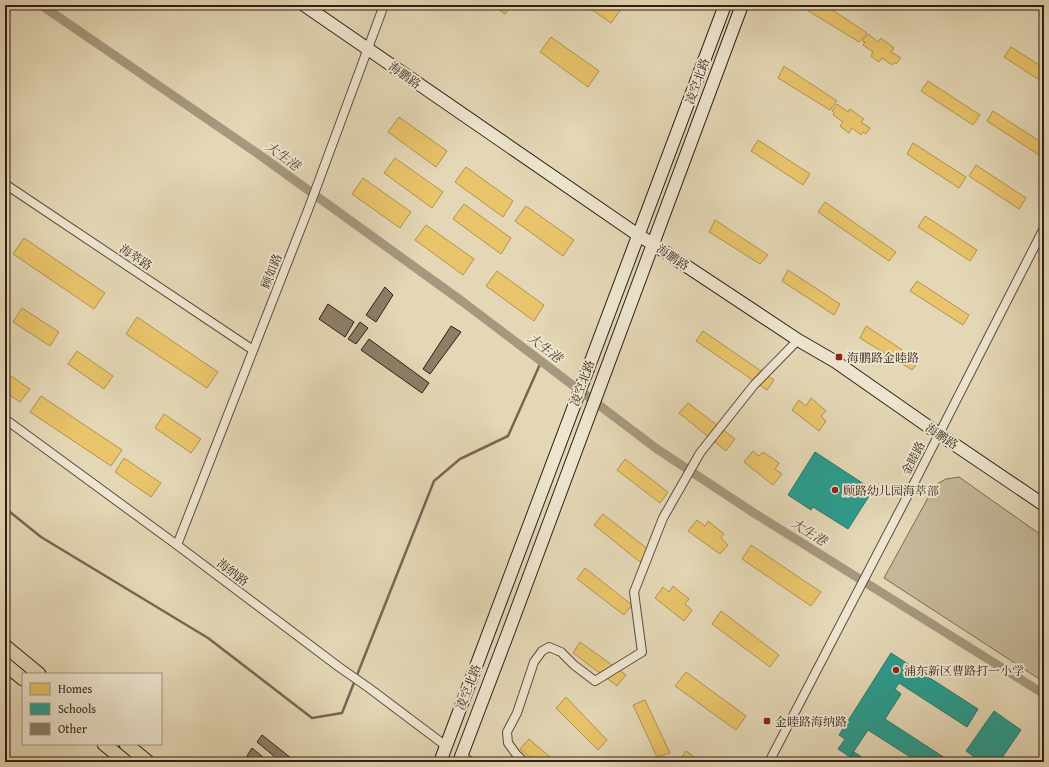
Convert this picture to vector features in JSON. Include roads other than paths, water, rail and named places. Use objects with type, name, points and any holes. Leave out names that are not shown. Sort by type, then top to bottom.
[{"type":"main road","name":"海鹏路","points":[[304,5],[638,235],[798,340],[836,362],[1044,505]]},
{"type":"main road","name":"凌空北路","points":[[440,762],[725,5]]},
{"type":"main road","name":"凌空北路","points":[[464,760],[601,382],[742,5]]},
{"type":"main road","points":[[5,646],[38,673]]},
{"type":"main road","points":[[5,664],[22,678]]},
{"type":"main road","points":[[105,745],[126,762]]},
{"type":"main road","points":[[127,745],[148,762]]},
{"type":"street","name":"顾如路","points":[[177,545],[308,210],[384,5]]},
{"type":"street","name":"海萃路","points":[[5,184],[253,350]]},
{"type":"street","name":"金睦路","points":[[769,762],[1044,228]]},
{"type":"street","points":[[524,762],[508,743],[508,732],[517,714],[534,662],[542,652],[549,647],[561,652],[595,681],[642,652],[634,592],[663,518],[700,453],[754,385],[798,340]]},
{"type":"street","name":"海纳路","points":[[5,419],[177,545],[446,746]]},
{"type":"waterway","name":"大生港","points":[[41,5],[254,151],[463,302],[657,449],[754,513],[1044,694]]},
{"type":"waterway","points":[[5,508],[41,537],[208,638],[312,718],[342,713],[434,481],[460,459],[508,436],[541,362]]},
{"type":"place","name":"海鹏路金睦路","points":[[839,357]]},
{"type":"place","name":"顾路幼儿园海萃部","points":[[835,490]]},
{"type":"place","name":"浦东新区曹路打一小学","points":[[896,670]]},
{"type":"place","name":"金睦路海纳路","points":[[767,721]]}]
